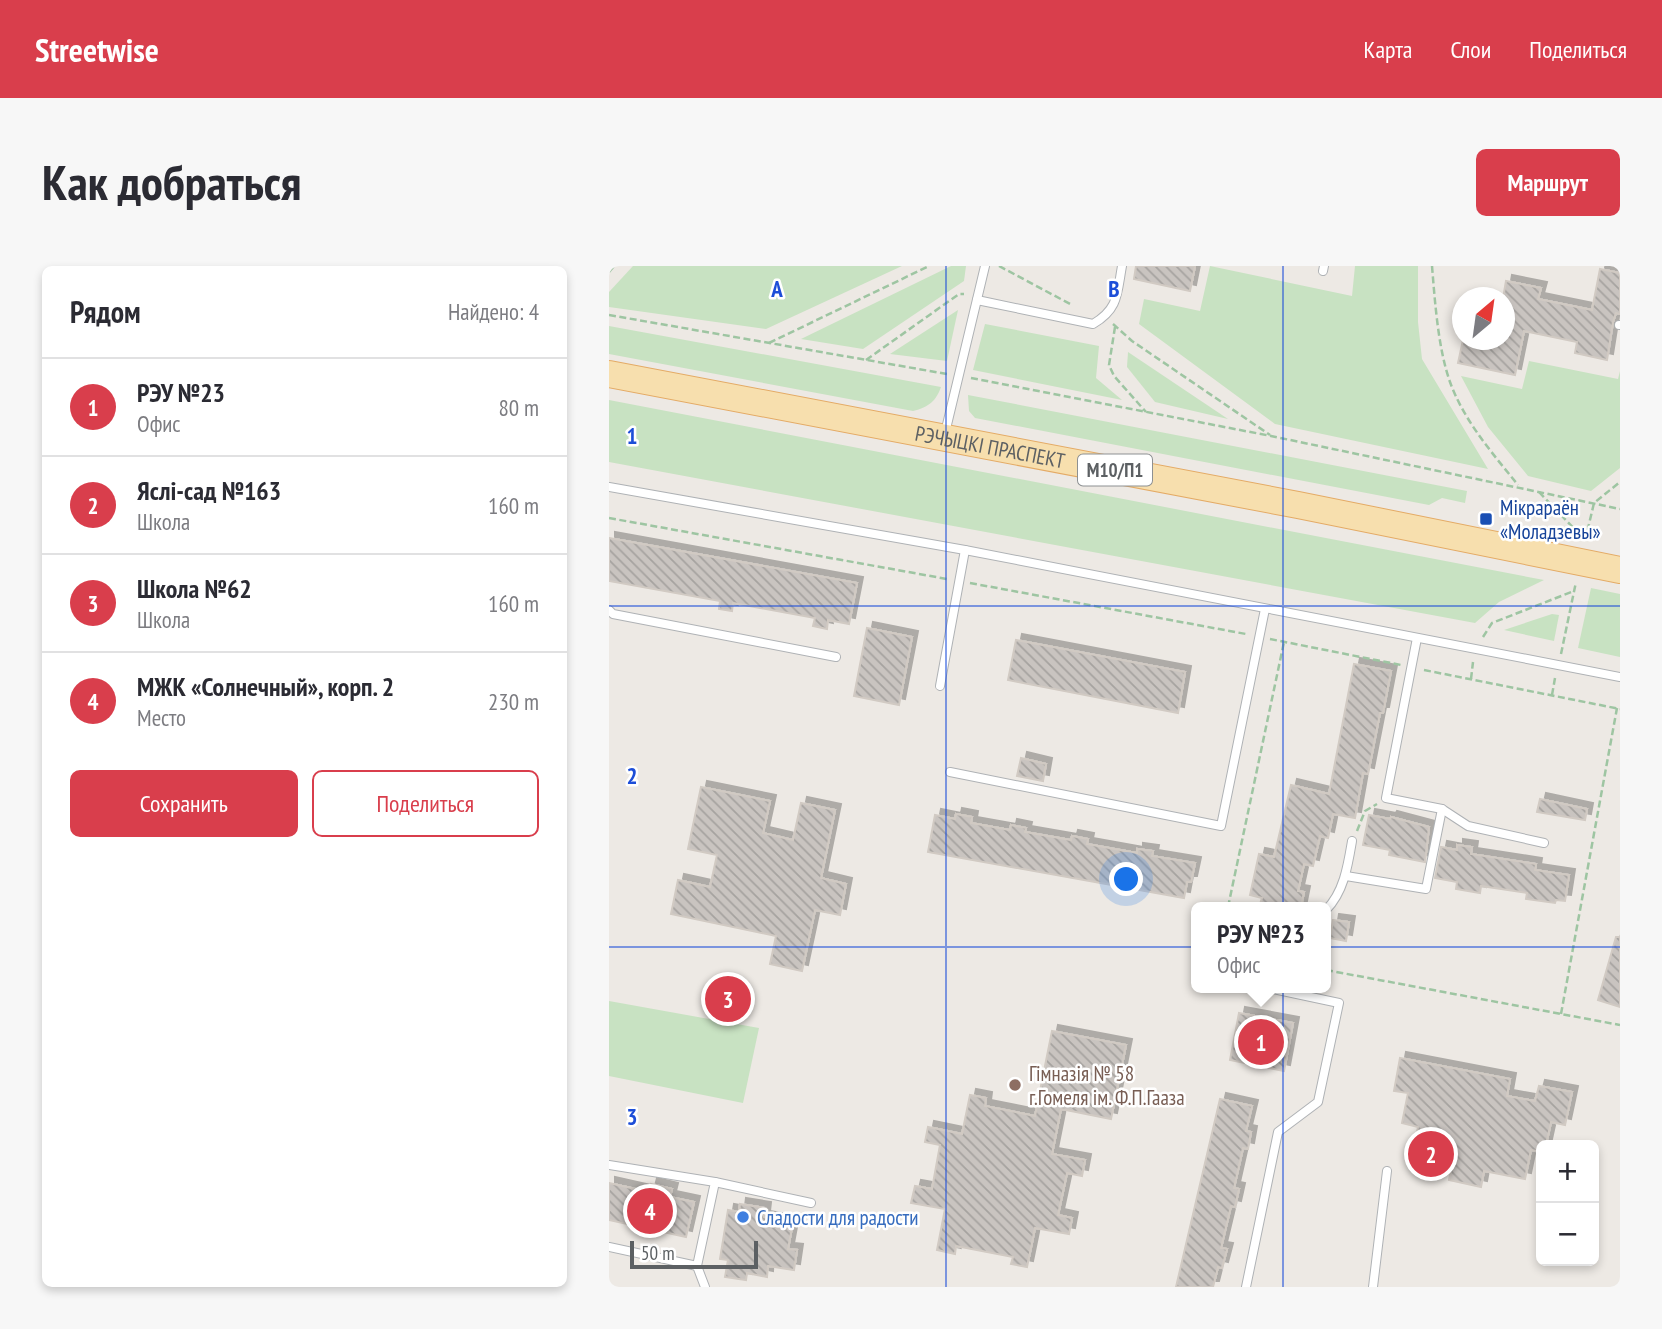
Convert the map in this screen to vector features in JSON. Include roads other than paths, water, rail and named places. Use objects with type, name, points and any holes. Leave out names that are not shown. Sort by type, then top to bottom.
[{"type":"main road","name":"РЭЧЫЦКІ ПРАСПЕКТ","points":[[609,374],[1298,505],[1583,551],[1620,570]]},
{"type":"lane","points":[[944,438],[985,266]]},
{"type":"lane","points":[[977,300],[1093,324],[1105,317],[1114,307],[1122,266]]},
{"type":"lane","points":[[609,487],[965,550],[1620,677]]},
{"type":"lane","points":[[940,686],[965,550]]},
{"type":"lane","points":[[609,610],[613,614],[836,657]]},
{"type":"lane","points":[[950,772],[1221,826],[1265,610]]},
{"type":"lane","points":[[1417,638],[1385,798],[1442,809],[1468,827],[1544,843]]},
{"type":"lane","points":[[1346,876],[1426,889],[1442,809]]},
{"type":"lane","points":[[1331,902],[1346,876],[1352,841]]},
{"type":"lane","points":[[1246,1287],[1278,1132],[1318,1102],[1339,1003],[1292,993]]},
{"type":"lane","points":[[609,1165],[715,1182],[811,1203]]},
{"type":"lane","points":[[1373,1287],[1387,1171]]},
{"type":"lane","points":[[705,1287],[697,1266],[715,1182]]},
{"type":"lane","points":[[609,1247],[697,1266]]},
{"type":"place","name":"Мікрараён «Моладзевы»","points":[[1486,519]]},
{"type":"place","name":"Школа №62","points":[[728,999]]},
{"type":"place","name":"РЭУ №23","points":[[1261,1042]]},
{"type":"place","name":"Гімназія № 58 г.Гомеля ім. Ф.П.Гааза","points":[[1015,1085]]},
{"type":"place","name":"Яслі-сад №163","points":[[1431,1154]]},
{"type":"place","name":"МЖК «Солнечный», корп. 2","points":[[650,1211]]},
{"type":"place","name":"Сладости для радости","points":[[743,1217]]}]
